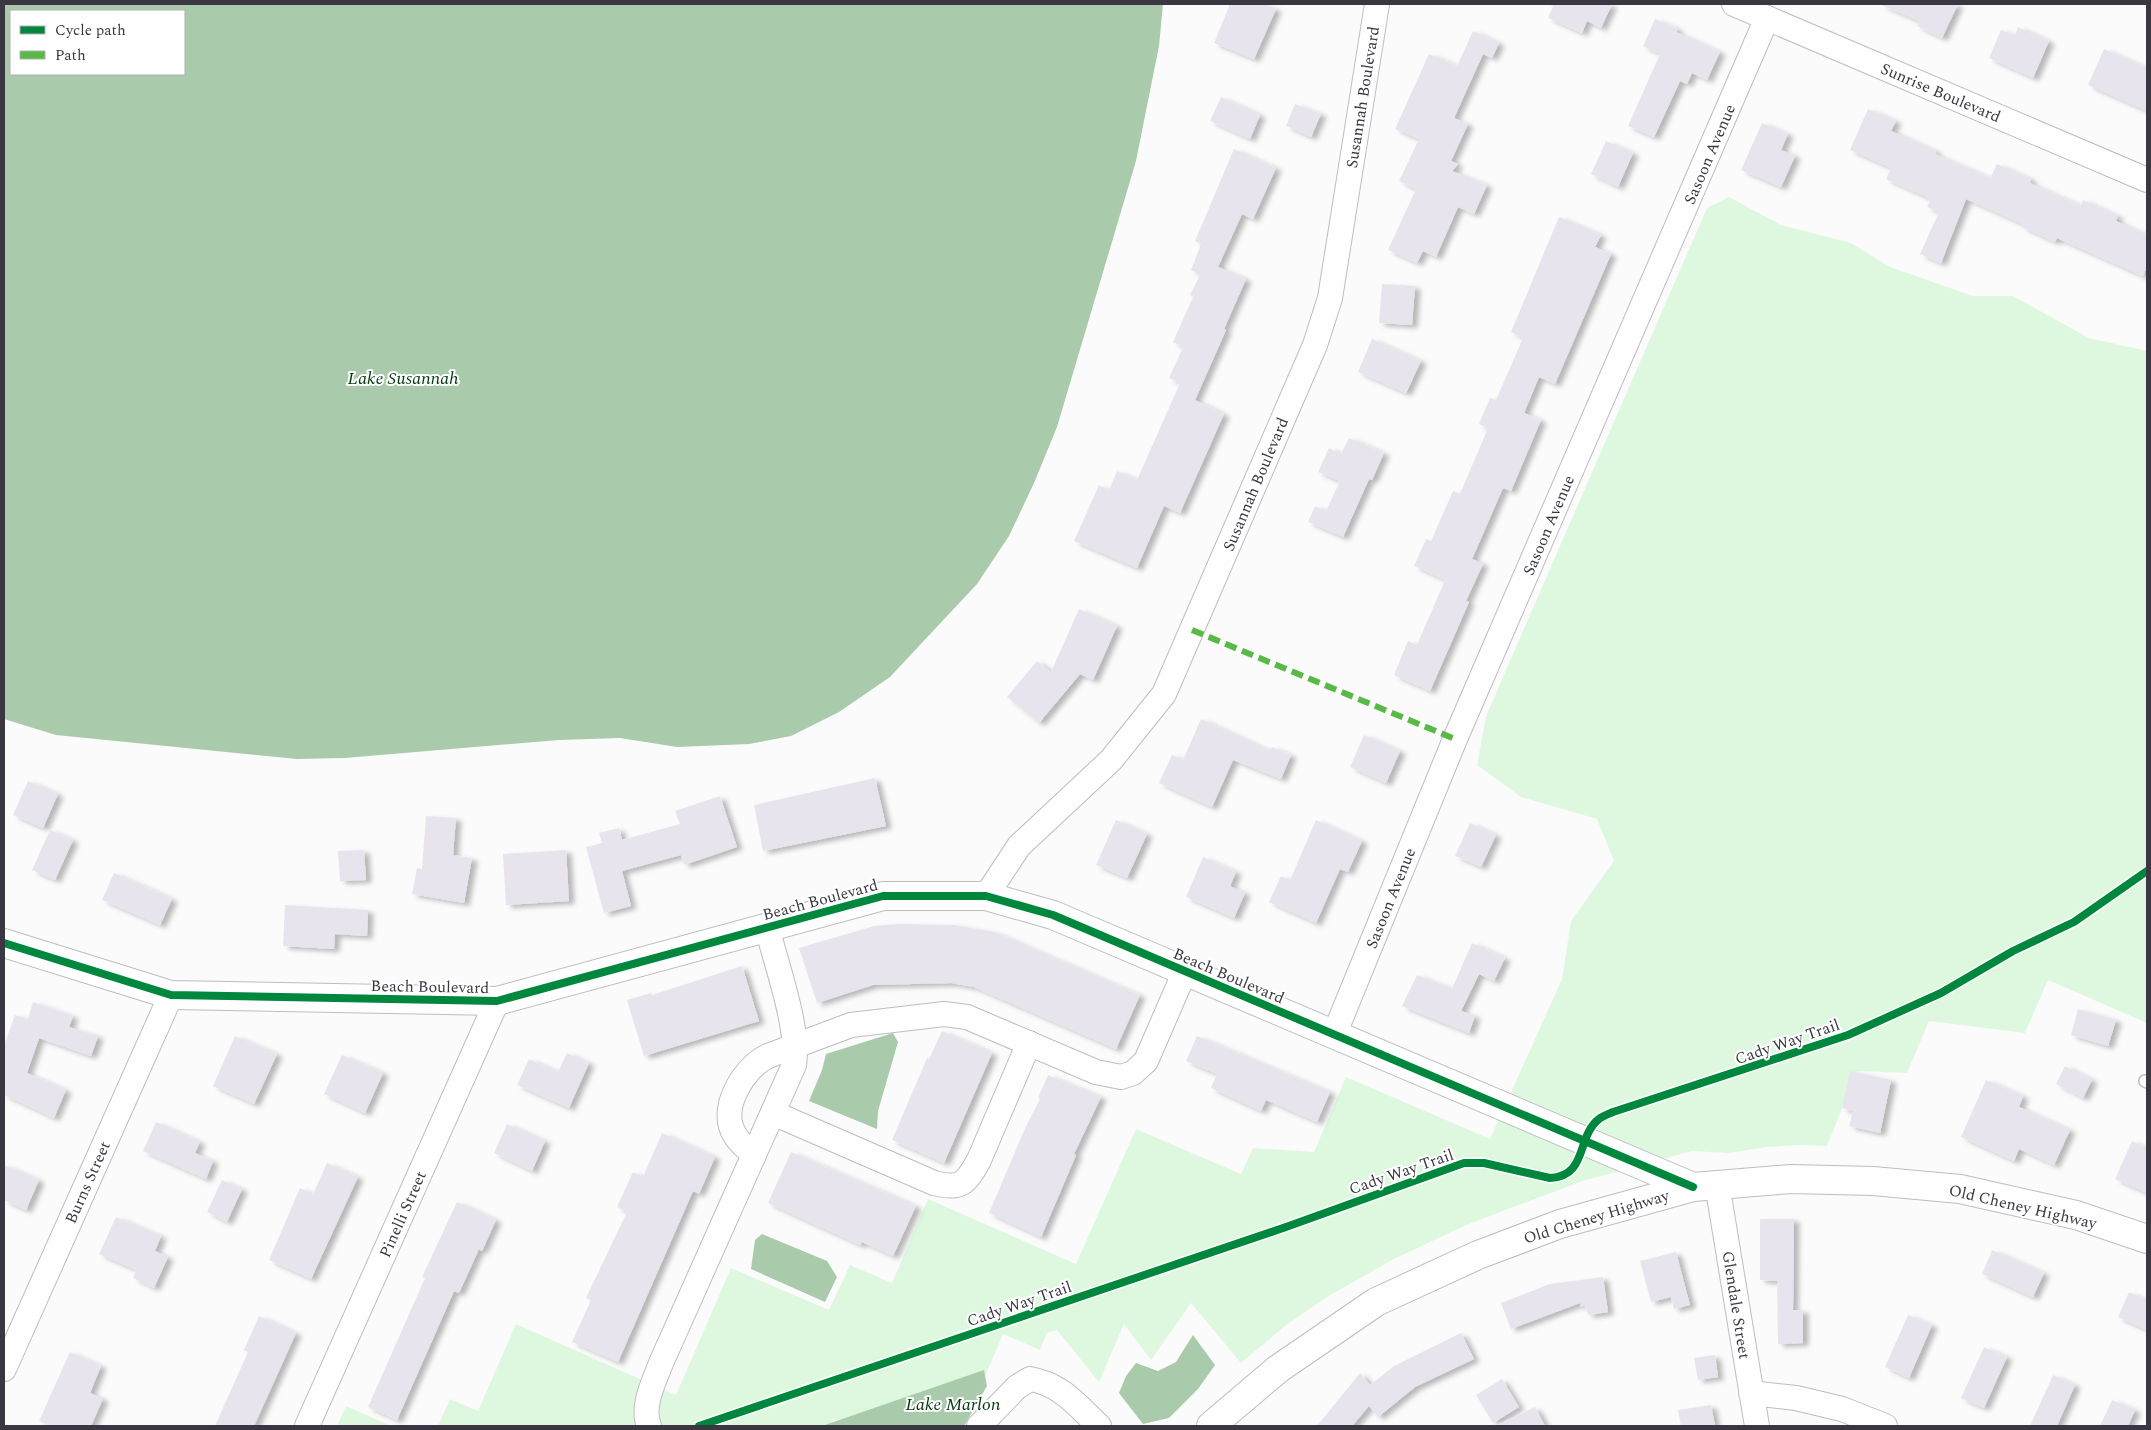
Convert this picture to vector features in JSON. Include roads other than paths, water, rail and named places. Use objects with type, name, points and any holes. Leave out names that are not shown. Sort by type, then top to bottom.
[{"type":"street","name":"Susannah Boulevard","points":[[986,896],[1019,846],[1111,760],[1164,694],[1315,345],[1330,298],[1377,4]]},
{"type":"street","name":"Sunrise Boulevard","points":[[1734,4],[2147,180]]},
{"type":"street","name":"Sasoon Avenue","points":[[1334,1035],[1455,739],[1768,18]]},
{"type":"street","name":"Beach Boulevard","points":[[4,943],[171,995],[497,1001],[883,896],[986,896],[1053,914],[1334,1035],[1705,1185]]},
{"type":"street","points":[[649,1426],[647,1421],[648,1400],[661,1363],[794,1065],[794,1033],[767,927]]},
{"type":"street","points":[[754,1155],[734,1135],[729,1120],[731,1102],[739,1084],[757,1061],[851,1025],[944,1014],[967,1017],[1096,1072],[1121,1077],[1133,1073],[1146,1061],[1184,971]]},
{"type":"street","name":"Burns Street","points":[[4,1368],[171,995]]},
{"type":"street","name":"Pinelli Street","points":[[308,1426],[497,1001]]},
{"type":"street","points":[[773,1113],[934,1183],[950,1187],[962,1183],[970,1175],[979,1160],[1029,1043]]},
{"type":"street","name":"Old Cheney Highway","points":[[1211,1426],[1278,1369],[1376,1302],[1478,1255],[1560,1224],[1705,1185],[1810,1179],[1873,1181],[1960,1189],[2076,1215],[2147,1239]]},
{"type":"street","name":"Glendale Street","points":[[1705,1185],[1757,1426]]},
{"type":"street","points":[[979,1426],[1017,1387],[1030,1379],[1045,1381],[1063,1392],[1099,1426]]},
{"type":"street","points":[[1751,1393],[1796,1398],[1842,1409],[1885,1426]]},
{"type":"water","name":"Lake Susannah","points":[[4,4],[1163,4],[1159,46],[1136,161],[1057,427],[1034,483],[1009,536],[977,584],[890,677],[839,712],[791,736],[749,744],[677,747],[620,738],[559,740],[345,758],[297,759],[56,735],[4,719]]},
{"type":"water","points":[[893,1033],[898,1042],[878,1111],[877,1129],[809,1101],[822,1070],[826,1054]]},
{"type":"water","points":[[762,1234],[827,1261],[837,1277],[825,1302],[751,1269],[755,1240]]},
{"type":"water","points":[[1193,1335],[1215,1365],[1198,1389],[1169,1418],[1143,1424],[1119,1393],[1126,1376],[1136,1363],[1158,1371],[1176,1362]]},
{"type":"water","name":"Lake Marlon","points":[[984,1370],[987,1386],[964,1426],[822,1426]]}]
